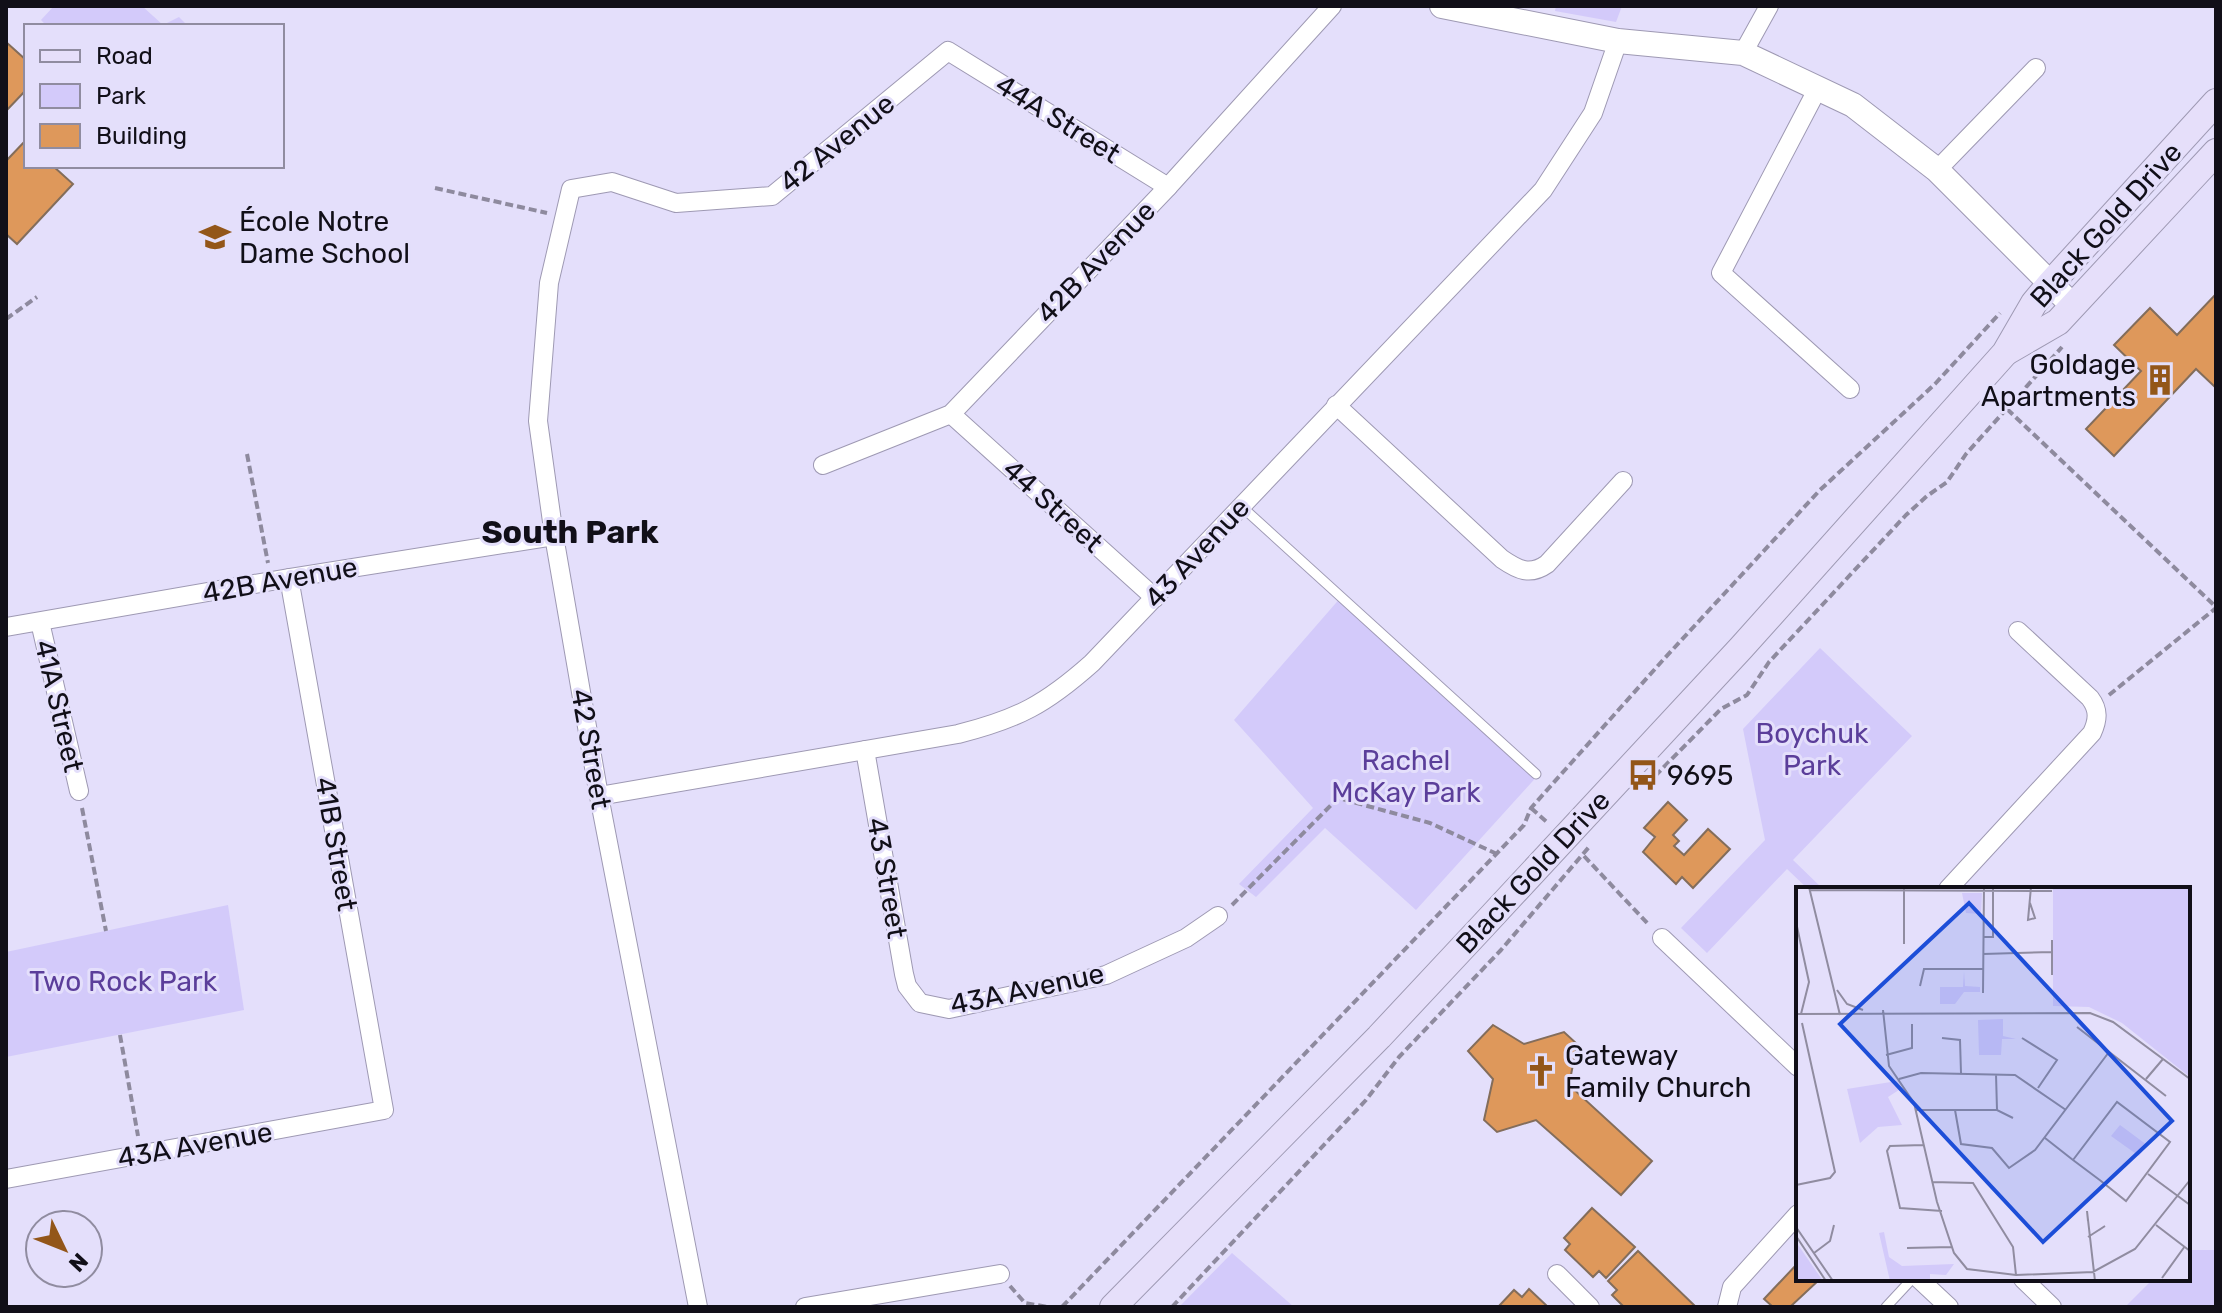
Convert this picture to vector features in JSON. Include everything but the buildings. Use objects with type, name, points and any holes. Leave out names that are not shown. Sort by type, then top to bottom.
[{"type":"main road","name":"Black Gold Drive","points":[[1113,1307],[1379,1037],[1574,847],[1741,648],[2005,353],[2034,303],[2050,284],[2216,102]]},
{"type":"main road","name":"Black Gold Drive","points":[[2005,353],[2058,322],[2216,152]]},
{"type":"main road","points":[[2179,192],[2216,167]]},
{"type":"street","name":"42B Avenue","points":[[823,465],[951,414],[1168,187],[1332,6]]},
{"type":"street","points":[[1442,6],[1618,41],[1743,53],[1818,88],[1853,105],[1937,170],[2073,306]]},
{"type":"street","points":[[1743,53],[1769,6]]},
{"type":"street","name":"43 Avenue","points":[[599,796],[982,728],[1036,707],[1092,663],[1543,190],[1593,113],[1618,41]]},
{"type":"street","name":"44A Street","points":[[948,51],[1168,187]]},
{"type":"street","name":"42 Avenue","points":[[571,189],[612,182],[676,203],[772,196],[948,51]]},
{"type":"street","points":[[1937,170],[2036,68]]},
{"type":"street","points":[[1818,88],[1721,273],[1850,389]]},
{"type":"street","name":"42 Street","points":[[571,189],[549,283],[538,421],[554,536],[599,796],[698,1307]]},
{"type":"street","points":[[1336,405],[1502,559],[1528,572],[1547,564],[1623,481]]},
{"type":"street","name":"44 Street","points":[[951,414],[1155,598]]},
{"type":"street","name":"42B Avenue","points":[[6,627],[280,579],[554,536]]},
{"type":"street","name":"41B Street","points":[[280,579],[384,1110]]},
{"type":"street","name":"41A Street","points":[[40,622],[79,791]]},
{"type":"street","points":[[1950,887],[2092,733],[2097,722],[2096,709],[2018,631]]},
{"type":"street","name":"43 Street","points":[[865,750],[904,974],[907,986],[920,1003]]},
{"type":"street","name":"43A Avenue","points":[[920,1003],[949,1009],[1106,975],[1186,938],[1218,916]]},
{"type":"street","points":[[1662,938],[1796,1059]]},
{"type":"street","name":"43A Avenue","points":[[6,1179],[384,1110]]},
{"type":"street","points":[[1727,1307],[1732,1287],[1796,1216]]},
{"type":"street","points":[[805,1307],[1000,1274]]},
{"type":"street","points":[[1557,1274],[1590,1307]]},
{"type":"street","points":[[1921,1281],[1949,1307]]},
{"type":"street","points":[[2025,1281],[2052,1307]]},
{"type":"lane","points":[[1241,506],[1536,774]]},
{"type":"lane","points":[[1886,1307],[1910,1281]]},
{"type":"path","points":[[435,188],[564,218]]},
{"type":"path","points":[[6,319],[37,297]]},
{"type":"path","points":[[1062,1307],[1524,825],[1531,808],[1820,490],[1935,384],[2000,314]]},
{"type":"path","points":[[1646,787],[1721,709],[1747,695],[1769,662],[1906,515],[1947,482],[1966,454],[2007,409],[2216,608],[2096,709]]},
{"type":"path","points":[[247,454],[280,579]]},
{"type":"path","points":[[79,791],[106,931]]},
{"type":"path","points":[[1218,916],[1237,901],[1338,798],[1430,823],[1497,854]]},
{"type":"path","points":[[1531,808],[1574,847],[1662,938]]},
{"type":"path","points":[[1172,1307],[1366,1100],[1399,1057],[1501,950],[1574,847],[1592,842]]},
{"type":"path","points":[[120,1035],[141,1154]]},
{"type":"path","points":[[1000,1274],[1025,1303],[1048,1307]]},
{"type":"green space","points":[[54,6],[142,6],[162,24],[45,24],[41,20]]},
{"type":"green space","points":[[1556,6],[1622,6],[1616,22],[1555,11]]},
{"type":"green space","points":[[179,17],[186,24],[165,24]]},
{"type":"green space","name":"Rachel McKay Park","points":[[1342,596],[1541,772],[1416,910],[1325,828],[1256,897],[1239,884],[1313,808],[1234,720]]},
{"type":"green space","name":"Boychuk Park","points":[[1820,648],[1912,736],[1793,860],[1821,887],[1806,887],[1787,869],[1707,953],[1681,928],[1765,840],[1743,729]]},
{"type":"green space","name":"Two Rock Park","points":[[228,905],[244,1010],[6,1057],[6,952]]},
{"type":"green space","points":[[2190,1250],[2216,1250],[2216,1307],[2125,1307],[2151,1281],[2190,1281]]},
{"type":"green space","points":[[1232,1253],[1294,1307],[1179,1307]]},
{"type":"place","name":"École Notre Dame School","points":[[215,237]]},
{"type":"place","name":"Goldage Apartments","points":[[2160,380]]},
{"type":"place","name":"9695","points":[[1643,775]]},
{"type":"place","name":"Gateway Family Church","points":[[1541,1071]]},
{"type":"district","name":"South Park","points":[[570,532]]}]
